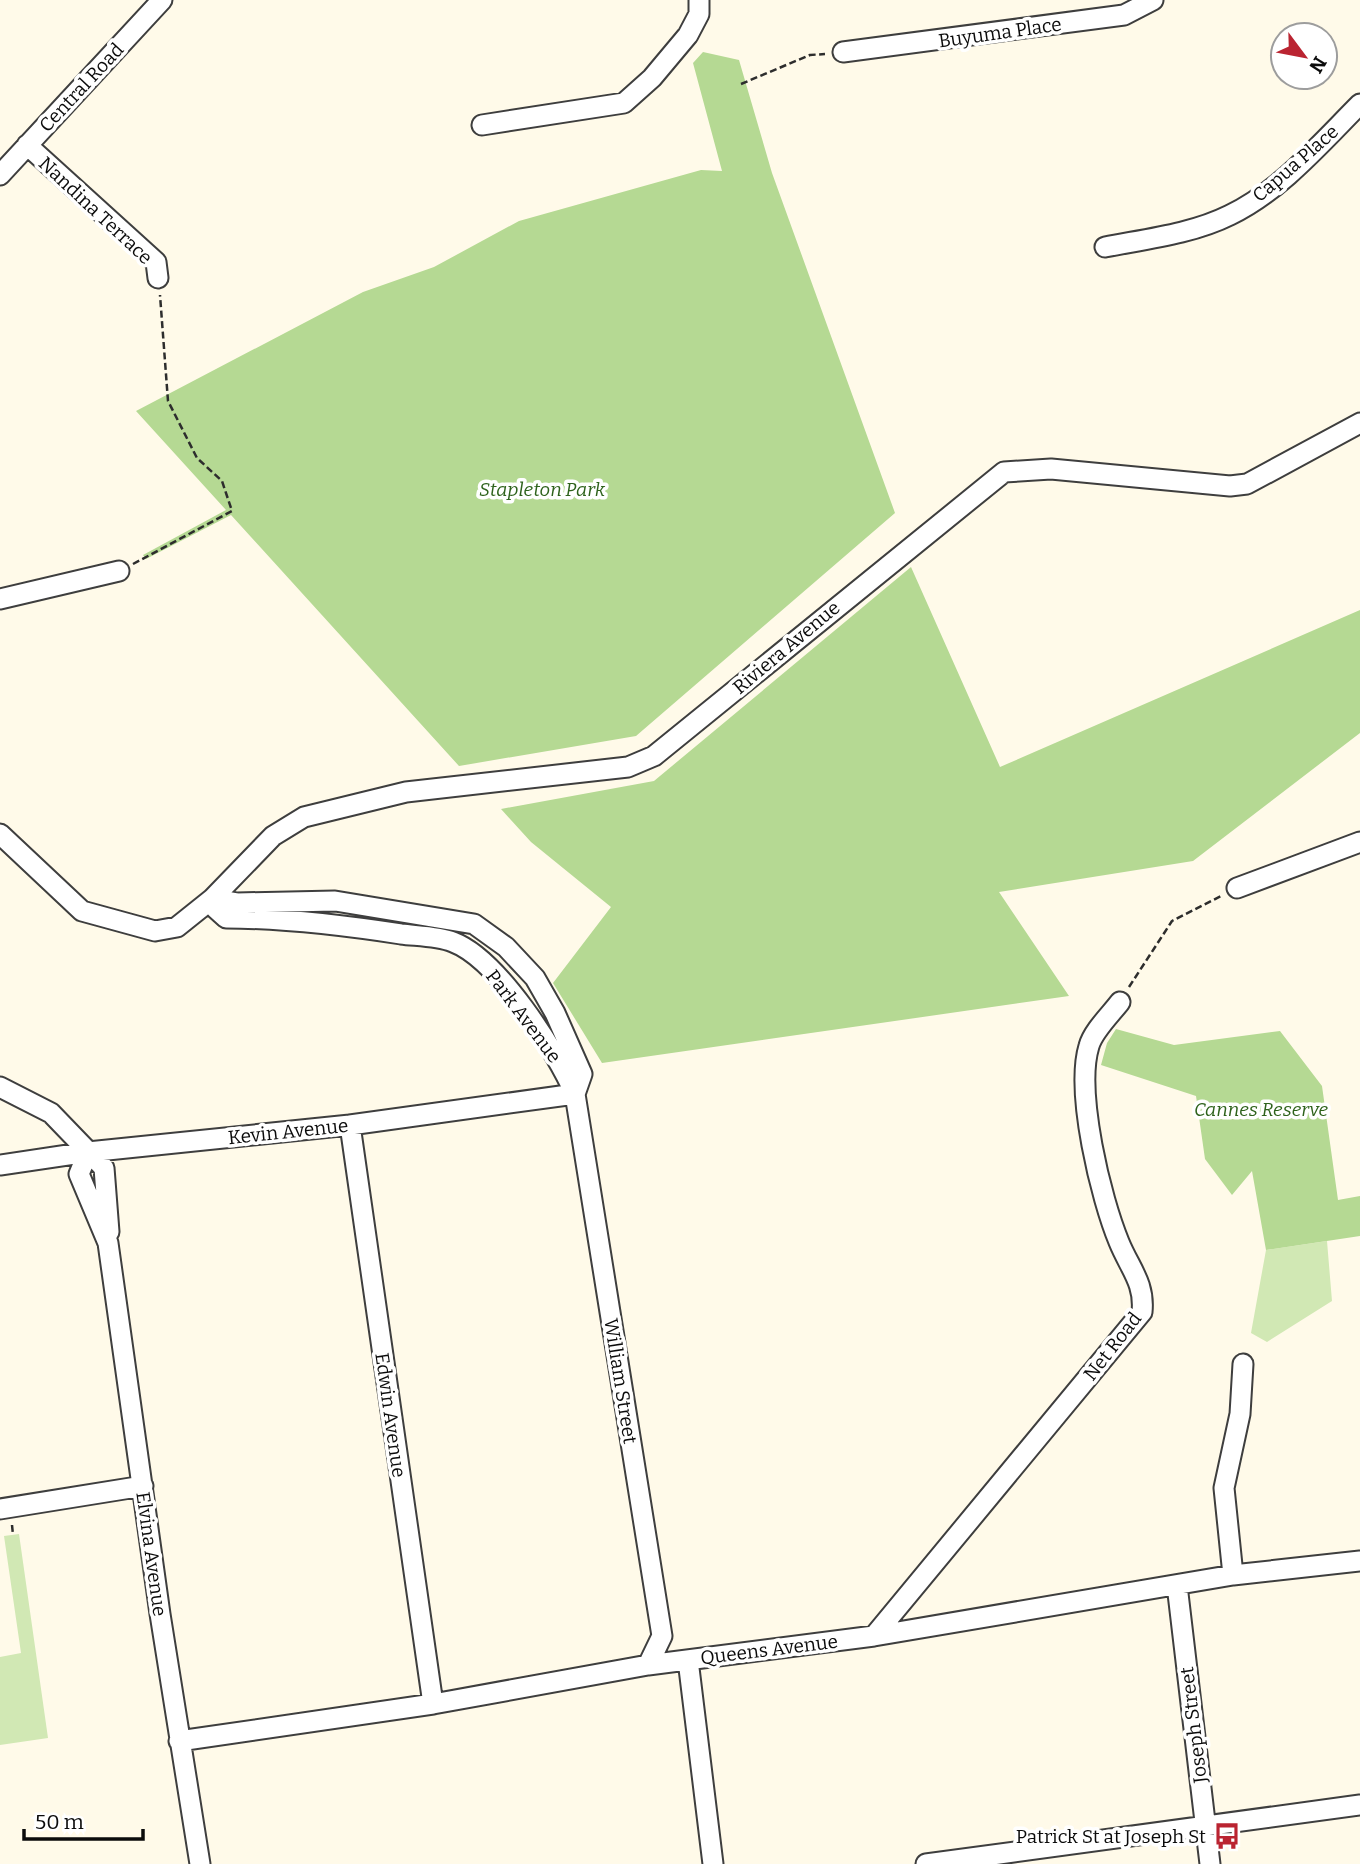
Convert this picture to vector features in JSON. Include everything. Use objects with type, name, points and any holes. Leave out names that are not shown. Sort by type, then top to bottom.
[{"type":"street","name":"Central Road","points":[[0,175],[162,0]]},
{"type":"street","points":[[482,125],[624,103],[652,78],[688,34],[699,14],[699,0]]},
{"type":"street","name":"Buyuma Place","points":[[843,52],[1124,15],[1153,0]]},
{"type":"street","name":"Capua Place","points":[[1105,247],[1183,231],[1230,215],[1276,184],[1360,104]]},
{"type":"street","name":"Nandina Terrace","points":[[27,145],[156,262],[158,278]]},
{"type":"street","name":"Riviera Avenue","points":[[212,899],[273,836],[304,817],[406,792],[628,767],[654,756],[1004,472],[1051,469],[1230,486],[1247,484],[1360,424]]},
{"type":"street","points":[[0,599],[119,571]]},
{"type":"street","points":[[0,834],[82,911],[155,931],[177,927],[212,899]]},
{"type":"street","points":[[1237,888],[1360,842]]},
{"type":"street","name":"Park Avenue","points":[[212,899],[237,903],[335,901],[474,924],[506,947],[542,990],[582,1074],[575,1094]]},
{"type":"street","name":"Park Avenue","points":[[212,899],[216,909],[226,918],[310,920],[454,942],[480,960],[510,992],[560,1060],[575,1094]]},
{"type":"street","name":"Net Road","points":[[874,1636],[1142,1312],[1144,1293],[1119,1243],[1100,1187],[1086,1091],[1089,1045],[1120,1002]]},
{"type":"street","points":[[0,1087],[51,1112],[88,1152]]},
{"type":"street","name":"Kevin Avenue","points":[[0,1165],[88,1152],[349,1125],[575,1094]]},
{"type":"street","name":"William Street","points":[[575,1094],[662,1636],[648,1665]]},
{"type":"street","name":"Edwin Avenue","points":[[349,1125],[433,1704]]},
{"type":"street","name":"Elvina Avenue","points":[[88,1152],[79,1174],[108,1243],[179,1741],[200,1864]]},
{"type":"street","points":[[1233,1575],[1224,1488],[1240,1414],[1242,1364]]},
{"type":"street","points":[[0,1509],[143,1486]]},
{"type":"street","name":"Queens Avenue","points":[[179,1741],[433,1704],[648,1665],[874,1636],[1233,1575],[1360,1561]]},
{"type":"street","name":"Joseph Street","points":[[1177,1585],[1210,1864]]},
{"type":"street","points":[[688,1660],[713,1864]]},
{"type":"street","points":[[926,1864],[1360,1805]]},
{"type":"path","points":[[741,84],[810,55],[843,52]]},
{"type":"path","points":[[119,571],[232,511],[222,481],[197,458],[168,401],[158,278]]},
{"type":"path","points":[[1120,1002],[1172,922],[1237,888]]},
{"type":"green space","name":"Stapleton Park","points":[[703,52],[739,60],[772,173],[895,513],[636,736],[459,766],[231,515],[146,559],[143,555],[226,510],[136,411],[363,292],[434,267],[519,221],[701,170],[722,171],[693,63]]},
{"type":"green space","points":[[911,567],[1000,767],[1360,610],[1360,733],[1193,861],[999,892],[1069,996],[602,1063],[553,983],[611,907],[531,842],[501,809],[654,781]]},
{"type":"green space","name":"Cannes Reserve","points":[[1116,1029],[1174,1045],[1280,1031],[1322,1086],[1338,1200],[1360,1196],[1360,1236],[1266,1250],[1252,1171],[1232,1195],[1205,1159],[1196,1096],[1101,1065],[1107,1043]]},
{"type":"green space","points":[[1327,1241],[1332,1301],[1267,1342],[1251,1333],[1266,1250]]},
{"type":"green space","points":[[19,1534],[48,1738],[0,1745],[0,1657],[21,1653],[4,1536]]},
{"type":"place","name":"Patrick St at Joseph St","points":[[1227,1836]]}]
